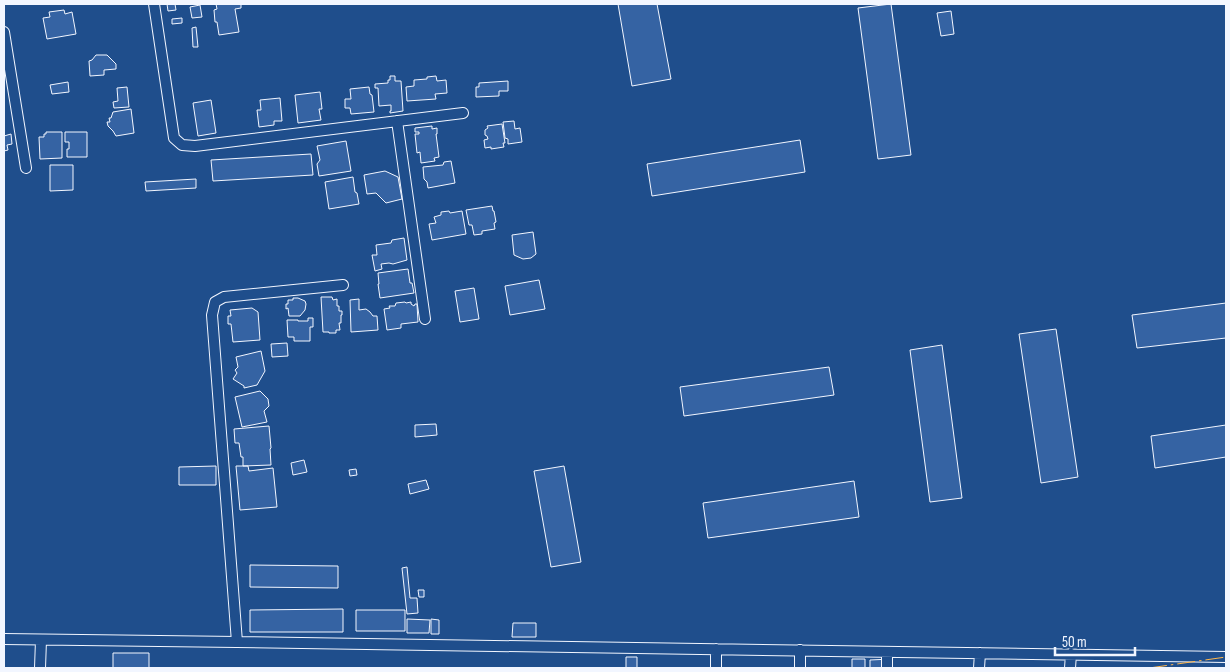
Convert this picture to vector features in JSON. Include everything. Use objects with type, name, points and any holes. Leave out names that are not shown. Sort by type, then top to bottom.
[{"type":"street","points":[[154,4],[174,138],[182,145],[196,146],[464,113]]},
{"type":"street","points":[[4,32],[26,168]]},
{"type":"street","points":[[397,121],[425,319]]},
{"type":"street","points":[[237,642],[212,314],[215,302],[224,297],[343,285]]},
{"type":"street","points":[[4,639],[1226,657]]},
{"type":"street","points":[[40,668],[41,640]]},
{"type":"street","points":[[716,649],[716,668]]},
{"type":"street","points":[[800,650],[800,668]]},
{"type":"street","points":[[887,652],[887,668]]},
{"type":"street","points":[[979,668],[980,653]]},
{"type":"street","points":[[1070,668],[1071,654]]},
{"type":"building","points":[[167,4],[175,4],[176,10],[168,11]]},
{"type":"building","points":[[216,4],[241,4],[241,8],[235,9],[239,32],[219,35],[217,22],[215,22],[214,10],[217,9]]},
{"type":"building","points":[[618,4],[657,4],[671,79],[632,86]]},
{"type":"building","points":[[891,4],[911,155],[878,159],[858,8]]},
{"type":"building","points":[[200,5],[202,17],[192,18],[190,7]]},
{"type":"building","points":[[64,10],[65,14],[72,12],[76,34],[47,39],[43,18],[50,17],[49,12]]},
{"type":"building","points":[[951,11],[954,34],[941,36],[937,13]]},
{"type":"building","points":[[182,18],[182,23],[172,24],[172,19]]},
{"type":"building","points":[[196,27],[198,47],[193,47],[192,28]]},
{"type":"building","points":[[96,55],[107,55],[116,64],[116,69],[104,70],[104,75],[90,76],[89,61]]},
{"type":"building","points":[[390,76],[395,76],[395,81],[401,81],[403,111],[390,113],[391,105],[379,106],[378,88],[375,88],[375,84],[388,83]]},
{"type":"building","points":[[436,76],[437,81],[446,80],[447,93],[435,94],[436,99],[407,101],[406,87],[414,86],[414,80]]},
{"type":"building","points":[[508,81],[508,91],[499,91],[499,96],[476,97],[476,87],[479,87],[479,83]]},
{"type":"building","points":[[68,82],[69,92],[52,94],[50,85]]},
{"type":"building","points":[[127,87],[129,107],[114,108],[113,102],[118,101],[117,88]]},
{"type":"building","points":[[369,87],[374,112],[351,114],[350,108],[345,108],[345,99],[351,99],[350,89]]},
{"type":"building","points":[[320,92],[322,109],[319,109],[321,120],[298,123],[295,95]]},
{"type":"building","points":[[280,98],[282,121],[274,121],[274,125],[259,127],[257,110],[261,110],[260,100]]},
{"type":"building","points":[[211,100],[216,133],[198,136],[193,103]]},
{"type":"building","points":[[131,109],[134,133],[116,136],[108,126],[109,118],[111,118],[113,112]]},
{"type":"building","points":[[514,121],[515,129],[520,128],[522,142],[508,144],[508,139],[505,138],[503,122]]},
{"type":"building","points":[[502,124],[504,147],[485,148],[484,140],[488,139],[485,135],[487,126]]},
{"type":"building","points":[[432,126],[432,129],[437,128],[439,157],[434,158],[435,161],[421,163],[420,152],[417,153],[415,134],[419,134],[419,132],[415,132],[415,128]]},
{"type":"building","points":[[46,132],[62,132],[62,158],[40,159],[39,137],[44,137]]},
{"type":"building","points":[[65,132],[87,132],[87,157],[67,157],[69,142],[65,142]]},
{"type":"building","points":[[11,134],[12,144],[7,145],[8,150],[4,151],[4,136]]},
{"type":"building","points":[[800,140],[805,172],[652,196],[647,164]]},
{"type":"building","points":[[346,141],[351,171],[319,176],[317,164],[320,160],[317,146]]},
{"type":"building","points":[[311,154],[313,175],[213,181],[211,160]]},
{"type":"building","points":[[451,161],[455,183],[428,188],[427,182],[424,179],[423,167],[443,165],[444,162]]},
{"type":"building","points":[[50,165],[73,165],[73,190],[50,191]]},
{"type":"building","points":[[385,171],[398,177],[402,199],[386,203],[376,193],[367,194],[364,175]]},
{"type":"building","points":[[353,177],[359,204],[329,209],[325,182]]},
{"type":"building","points":[[196,179],[196,188],[146,191],[145,182]]},
{"type":"building","points":[[492,206],[496,222],[494,223],[495,229],[482,231],[482,234],[474,235],[472,225],[469,225],[466,210]]},
{"type":"building","points":[[449,211],[450,213],[462,211],[466,234],[432,240],[429,224],[436,223],[434,217],[441,215],[441,212]]},
{"type":"building","points":[[533,232],[536,254],[531,258],[523,259],[514,255],[512,235]]},
{"type":"building","points":[[404,238],[407,260],[393,264],[381,264],[382,269],[375,271],[372,255],[377,255],[376,245],[391,243],[392,240]]},
{"type":"building","points":[[408,269],[414,293],[380,298],[378,273]]},
{"type":"building","points":[[539,280],[545,309],[510,315],[505,286]]},
{"type":"building","points":[[474,288],[479,319],[460,322],[455,291]]},
{"type":"building","points":[[321,297],[337,299],[339,311],[342,311],[341,323],[339,323],[340,330],[336,330],[336,333],[323,332]]},
{"type":"building","points":[[293,298],[305,301],[305,310],[300,316],[289,316],[288,308],[286,309],[288,300],[293,300]]},
{"type":"building","points":[[359,299],[359,310],[366,309],[373,316],[377,316],[378,330],[351,332],[350,300]]},
{"type":"building","points":[[411,302],[414,306],[417,304],[418,322],[401,324],[401,328],[387,330],[384,309],[390,308],[389,306],[395,306],[396,303]]},
{"type":"building","points":[[1226,303],[1226,338],[1137,348],[1132,315]]},
{"type":"building","points":[[252,308],[258,312],[260,340],[233,342],[231,324],[228,324],[228,316],[231,316],[230,310]]},
{"type":"building","points":[[308,318],[313,318],[313,327],[310,327],[310,341],[294,341],[294,337],[288,337],[287,320],[308,321]]},
{"type":"building","points":[[1056,329],[1078,477],[1041,483],[1019,334]]},
{"type":"building","points":[[287,343],[288,356],[272,357],[271,344]]},
{"type":"building","points":[[942,345],[962,498],[930,502],[910,350]]},
{"type":"building","points":[[261,351],[265,371],[257,385],[244,388],[244,386],[233,379],[237,373],[235,370],[238,367],[236,357]]},
{"type":"building","points":[[829,367],[834,395],[684,416],[680,387]]},
{"type":"building","points":[[260,391],[268,399],[269,406],[264,411],[267,422],[242,427],[235,397]]},
{"type":"building","points":[[436,424],[437,435],[415,437],[415,425]]},
{"type":"building","points":[[1226,425],[1226,457],[1155,468],[1151,436]]},
{"type":"building","points":[[269,426],[271,465],[243,466],[243,457],[241,457],[239,443],[235,443],[234,429]]},
{"type":"building","points":[[304,460],[307,472],[293,475],[291,463]]},
{"type":"building","points":[[216,466],[216,485],[179,485],[179,467]]},
{"type":"building","points":[[236,466],[248,466],[249,471],[273,468],[277,507],[240,510]]},
{"type":"building","points":[[564,466],[581,562],[551,567],[534,471]]},
{"type":"building","points":[[356,469],[357,475],[350,476],[349,470]]},
{"type":"building","points":[[426,480],[429,489],[410,494],[408,484]]},
{"type":"building","points":[[854,481],[859,517],[708,538],[703,503]]},
{"type":"building","points":[[250,565],[338,566],[338,588],[250,587]]},
{"type":"building","points":[[407,567],[410,598],[417,598],[418,613],[407,614],[402,568]]},
{"type":"building","points":[[418,590],[424,590],[424,597],[419,597]]},
{"type":"building","points":[[343,609],[343,632],[250,632],[250,610]]},
{"type":"building","points":[[356,610],[405,610],[405,631],[356,631]]},
{"type":"building","points":[[407,619],[430,620],[429,633],[407,633]]},
{"type":"building","points":[[431,619],[439,620],[439,634],[431,634]]},
{"type":"building","points":[[513,623],[536,623],[536,637],[512,637]]},
{"type":"building","points":[[113,653],[149,653],[149,668],[113,668]]},
{"type":"building","points":[[626,657],[637,657],[637,668],[626,668]]},
{"type":"building","points":[[852,659],[865,659],[865,668],[852,668]]},
{"type":"building","points":[[891,659],[891,668],[870,668],[870,660]]},
{"type":"power","points":[[1149,668],[1226,657]]}]
